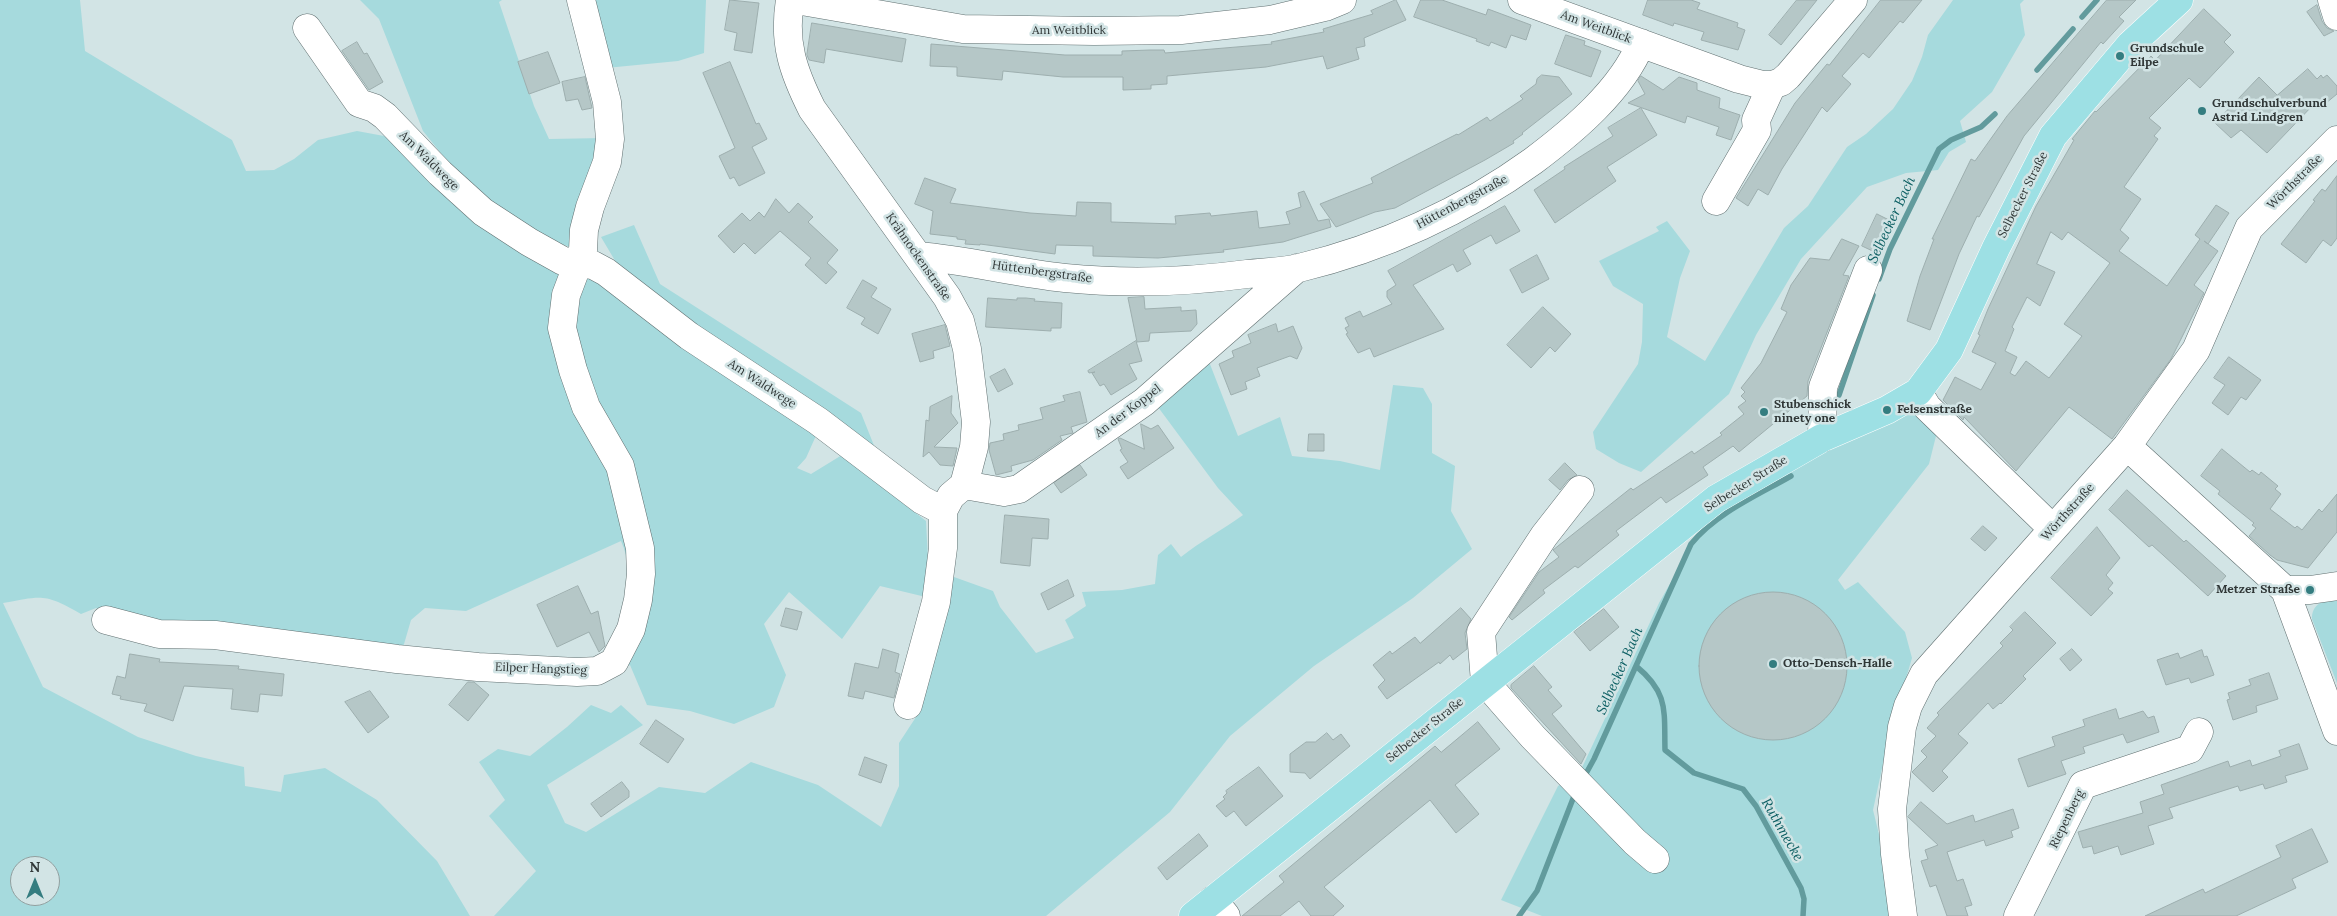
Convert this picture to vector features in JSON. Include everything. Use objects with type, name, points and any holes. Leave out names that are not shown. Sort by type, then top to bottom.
[{"type":"main road","name":"Selbecker Straße","points":[[1211,911],[1485,682],[1716,499],[1822,438],[1887,410],[1918,392],[1949,350],[1996,248],[2053,136],[2130,45],[2180,0]]},
{"type":"street","points":[[580,0],[607,102],[610,139],[607,162],[590,207],[584,230],[580,262]]},
{"type":"street","name":"Krähnockenstraße","points":[[790,0],[786,24],[790,52],[798,81],[812,109],[947,297],[960,321],[967,349],[976,422],[974,447],[964,485],[951,496],[942,510]]},
{"type":"street","name":"Am Weitblick","points":[[796,0],[963,30],[1094,31],[1181,30],[1270,20],[1342,0]]},
{"type":"street","name":"Am Weitblick","points":[[1522,0],[1641,43]]},
{"type":"street","points":[[1716,200],[1757,130],[1756,120],[1772,85],[1788,76],[1853,0]]},
{"type":"street","points":[[2332,0],[2337,16]]},
{"type":"street","name":"Am Waldwege","points":[[307,28],[359,103],[374,108],[385,116],[440,173],[483,212],[529,242],[563,261],[593,265],[606,272],[689,336],[818,421],[922,500],[942,510]]},
{"type":"street","points":[[1641,43],[1739,79],[1772,85]]},
{"type":"street","name":"Hüttenbergstraße","points":[[918,256],[951,258],[1064,278],[1136,283],[1220,278],[1297,268],[1353,253],[1429,222],[1484,193],[1520,170],[1554,145],[1597,107],[1635,58],[1641,43]]},
{"type":"street","name":"Wörthstraße","points":[[1904,916],[1895,854],[1892,809],[1898,751],[1908,706],[1924,674],[2126,446],[2196,350],[2249,228],[2337,140]]},
{"type":"street","name":"Eilper Hangstieg","points":[[106,620],[159,634],[215,635],[397,659],[478,667],[577,672],[597,671],[614,662],[631,629],[638,600],[641,574],[640,548],[620,466],[586,407],[566,349],[562,328],[563,310],[571,282],[580,262]]},
{"type":"street","name":"An der Koppel","points":[[964,485],[1004,492],[1018,489],[1144,402],[1297,268]]},
{"type":"street","points":[[1822,438],[1824,387],[1868,270]]},
{"type":"street","points":[[1918,392],[1927,407],[2053,529]]},
{"type":"street","points":[[2126,446],[2285,590],[2337,731]]},
{"type":"street","points":[[1580,490],[1544,536],[1481,632],[1485,682],[1533,738],[1654,860]]},
{"type":"street","points":[[908,705],[936,602],[943,548],[942,510]]},
{"type":"street","points":[[2285,590],[2310,590],[2337,586]]},
{"type":"street","name":"Riepenberg","points":[[2018,916],[2083,785],[2190,749],[2199,732]]},
{"type":"shaded area","points":[[0,0],[80,0],[85,51],[232,140],[246,171],[274,170],[294,159],[318,140],[357,131],[384,136],[488,220],[547,256],[617,264],[601,237],[634,225],[660,284],[861,413],[875,448],[823,420],[806,458],[797,468],[811,474],[842,455],[926,521],[930,598],[880,586],[842,639],[789,592],[764,624],[786,675],[774,707],[734,724],[690,711],[647,705],[630,665],[620,668],[630,587],[626,555],[621,541],[466,611],[425,608],[411,620],[402,651],[147,627],[96,608],[81,614],[59,602],[43,598],[3,603],[43,687],[138,737],[196,756],[244,767],[245,786],[281,792],[284,775],[325,768],[377,800],[437,861],[470,916],[0,916]]},
{"type":"shaded area","points":[[360,0],[502,0],[499,2],[534,106],[549,139],[604,138],[573,248],[547,239],[469,188],[423,131],[379,19]]},
{"type":"shaded area","points":[[575,0],[706,0],[704,53],[678,61],[606,68]]},
{"type":"shaded area","points":[[1953,0],[2024,0],[2020,4],[2025,35],[1992,92],[1960,121],[1966,142],[1949,152],[1938,170],[1906,173],[1867,187],[1801,259],[1756,335],[1729,394],[1641,472],[1619,463],[1596,449],[1593,432],[1638,364],[1642,342],[1643,304],[1613,286],[1599,261],[1659,231],[1656,227],[1667,221],[1690,251],[1680,278],[1667,337],[1705,361],[1784,228],[1808,206],[1847,147],[1866,134],[1893,109],[1912,81],[1922,57],[1928,35]]},
{"type":"shaded area","points":[[1206,354],[1238,436],[1280,417],[1292,456],[1340,461],[1380,470],[1393,385],[1423,388],[1432,404],[1432,453],[1455,466],[1451,511],[1472,549],[1413,598],[1314,666],[1230,736],[1170,812],[1046,916],[494,916],[536,871],[489,816],[505,800],[479,762],[498,749],[530,756],[591,705],[611,713],[621,705],[643,725],[547,785],[565,823],[586,832],[659,787],[705,793],[751,762],[818,785],[881,827],[899,786],[899,743],[916,717],[941,616],[954,577],[993,591],[1000,607],[1036,653],[1074,638],[1065,620],[1086,606],[1082,592],[1122,590],[1155,584],[1158,555],[1171,544],[1181,557],[1243,515],[1218,488],[1155,403]]},
{"type":"shaded area","points":[[1916,401],[1937,432],[1929,464],[1838,580],[1845,590],[1858,582],[1905,632],[1912,658],[1889,736],[1873,810],[1893,891],[1896,916],[1542,916],[1501,900],[1558,786],[1579,774],[1659,603],[1709,515]]},
{"type":"shaded area","points":[[2330,598],[2337,600],[2337,683],[2312,619],[2313,611],[2317,606]]},
{"type":"building","points":[[730,0],[759,3],[752,53],[734,50],[737,33],[725,30]]},
{"type":"building","points":[[1396,0],[1406,20],[1364,38],[1365,46],[1356,48],[1359,59],[1327,69],[1323,56],[1266,67],[1167,76],[1167,84],[1151,85],[1151,89],[1123,90],[1123,77],[1063,77],[1003,71],[1002,80],[957,76],[957,67],[930,66],[931,44],[1065,55],[1122,55],[1122,51],[1164,50],[1165,53],[1272,44],[1271,42],[1324,32],[1323,29],[1373,14],[1371,11]]},
{"type":"building","points":[[1421,0],[1442,0],[1486,15],[1488,9],[1531,25],[1526,40],[1511,35],[1506,48],[1491,42],[1489,46],[1476,41],[1477,39],[1414,17]]},
{"type":"building","points":[[1648,0],[1691,0],[1700,3],[1697,9],[1738,23],[1737,27],[1745,30],[1738,50],[1701,40],[1704,32],[1674,23],[1673,26],[1643,15]]},
{"type":"building","points":[[1797,0],[1817,0],[1781,45],[1769,35]]},
{"type":"building","points":[[1881,0],[1922,0],[1903,23],[1900,21],[1869,58],[1863,53],[1842,76],[1851,84],[1827,112],[1822,107],[1782,169],[1768,195],[1758,189],[1748,206],[1736,198],[1795,103],[1827,64],[1829,65]]},
{"type":"building","points":[[2107,0],[2136,0],[2119,17],[2124,21],[2103,44],[2101,42],[2024,136],[1979,217],[1977,216],[1959,254],[1930,330],[1907,321],[1920,276],[1934,239],[1932,239],[1971,159],[1975,161],[2007,116]]},
{"type":"building","points":[[2317,5],[2322,21],[2327,28],[2334,31],[2324,36],[2307,12]]},
{"type":"building","points":[[2204,9],[2231,35],[2224,42],[2234,52],[2200,88],[2189,78],[2149,118],[2161,128],[2154,136],[2158,139],[2124,187],[2141,199],[2120,230],[2129,238],[2119,251],[2167,286],[2200,239],[2195,235],[2216,205],[2229,213],[2208,244],[2218,251],[2194,285],[2204,293],[2171,359],[2112,439],[2069,407],[2016,471],[1964,417],[1963,420],[1943,400],[1955,377],[1981,390],[1996,363],[1972,352],[1980,335],[1978,334],[2036,206],[2074,140],[2072,139],[2095,111],[2151,56],[2155,60]],"holes":[[[2051,232],[2062,240],[2068,232],[2110,263],[2064,324],[2082,336],[2049,378],[2026,361],[2015,376],[2010,373],[2017,357],[2005,351],[2014,329],[2012,327],[2027,297],[2040,306],[2055,272],[2037,264]]]},
{"type":"building","points":[[812,23],[906,39],[902,62],[826,49],[824,63],[809,60],[807,55]]},
{"type":"building","points":[[1566,35],[1585,41],[1584,45],[1601,51],[1591,77],[1555,64]]},
{"type":"building","points":[[357,42],[364,54],[367,53],[383,82],[369,90],[342,51]]},
{"type":"building","points":[[548,52],[560,83],[529,94],[518,62]]},
{"type":"building","points":[[730,62],[756,124],[759,123],[767,139],[752,147],[765,173],[739,186],[734,177],[730,179],[719,156],[735,148],[703,73]]},
{"type":"building","points":[[2308,69],[2317,79],[2321,75],[2323,78],[2327,75],[2337,86],[2337,94],[2320,108],[2315,103],[2267,153],[2241,130],[2231,138],[2215,123],[2259,77],[2277,95]]},
{"type":"building","points":[[1542,75],[1559,77],[1572,94],[1522,133],[1513,141],[1514,143],[1485,160],[1395,208],[1375,212],[1336,227],[1320,204],[1373,183],[1371,178],[1458,135],[1487,117],[1490,121],[1523,99],[1520,96],[1536,84],[1537,79]]},
{"type":"building","points":[[1641,76],[1663,90],[1679,77],[1697,83],[1697,90],[1720,98],[1719,108],[1740,115],[1731,140],[1716,135],[1719,127],[1687,116],[1685,123],[1628,103],[1645,94],[1638,81]]},
{"type":"building","points":[[585,77],[592,108],[582,110],[578,99],[566,101],[562,82]]},
{"type":"building","points":[[1641,108],[1657,135],[1607,167],[1616,181],[1555,223],[1534,190],[1565,169],[1564,167],[1613,136],[1608,128]]},
{"type":"building","points":[[2337,176],[2337,238],[2331,246],[2323,240],[2306,263],[2281,244],[2315,201],[2313,200],[2322,189],[2325,191]]},
{"type":"building","points":[[925,178],[956,189],[950,203],[1030,213],[1076,216],[1077,202],[1111,203],[1111,222],[1176,224],[1175,216],[1210,213],[1211,216],[1257,211],[1259,228],[1290,224],[1286,212],[1301,207],[1298,193],[1304,191],[1318,221],[1329,219],[1331,227],[1283,242],[1223,250],[1224,252],[1158,258],[1093,256],[1093,246],[1056,245],[1055,254],[980,244],[965,244],[966,240],[957,239],[957,237],[930,234],[933,211],[915,204]]},
{"type":"building","points":[[776,199],[789,213],[798,203],[813,217],[808,222],[838,250],[827,263],[837,272],[826,284],[805,265],[811,258],[780,231],[755,254],[744,243],[734,253],[718,236],[742,213],[750,221],[759,212],[764,217]]},
{"type":"building","points":[[1505,206],[1520,231],[1496,244],[1491,235],[1463,250],[1471,264],[1457,272],[1453,264],[1413,285],[1444,329],[1374,357],[1370,348],[1358,353],[1346,334],[1348,333],[1345,328],[1349,326],[1345,318],[1360,311],[1363,317],[1392,304],[1387,297],[1387,291],[1396,285],[1388,271]]},
{"type":"building","points":[[1877,214],[1895,223],[1881,255],[1862,246]]},
{"type":"building","points":[[1842,239],[1859,246],[1843,275],[1849,276],[1808,381],[1807,396],[1739,452],[1733,446],[1703,467],[1708,475],[1666,503],[1661,497],[1616,531],[1619,535],[1578,568],[1575,566],[1543,590],[1545,593],[1512,620],[1509,617],[1539,572],[1559,557],[1553,550],[1631,488],[1633,490],[1692,451],[1694,454],[1722,435],[1720,433],[1744,414],[1738,407],[1746,401],[1741,396],[1745,392],[1741,388],[1761,363],[1787,312],[1781,309],[1791,285],[1810,258],[1829,260]]},
{"type":"building","points":[[1537,255],[1549,279],[1522,293],[1510,270]]},
{"type":"building","points":[[863,280],[877,288],[871,297],[891,309],[878,334],[861,324],[865,318],[847,308]]},
{"type":"building","points":[[1144,297],[1145,309],[1181,307],[1181,311],[1196,310],[1197,324],[1191,331],[1150,333],[1149,341],[1137,342],[1128,298]]},
{"type":"building","points":[[988,298],[1017,300],[1017,298],[1026,298],[1035,299],[1034,301],[1062,303],[1061,328],[1051,328],[1051,331],[986,327]]},
{"type":"building","points":[[1543,307],[1571,334],[1555,352],[1550,347],[1531,368],[1507,345]]},
{"type":"building","points":[[1276,324],[1278,332],[1293,326],[1302,348],[1297,359],[1290,356],[1257,368],[1260,376],[1245,382],[1247,389],[1231,395],[1219,364],[1234,357],[1232,351],[1251,343],[1248,335]]},
{"type":"building","points":[[945,325],[950,346],[933,351],[934,358],[920,362],[912,334]]},
{"type":"building","points":[[1136,341],[1142,361],[1129,364],[1137,379],[1111,395],[1104,384],[1100,386],[1092,373],[1095,372],[1089,373],[1088,371]]},
{"type":"building","points":[[2229,357],[2261,380],[2246,400],[2241,397],[2228,415],[2212,403],[2225,385],[2214,378]]},
{"type":"building","points":[[1005,369],[1013,384],[998,392],[990,377]]},
{"type":"building","points":[[1080,392],[1087,422],[1071,427],[1073,433],[1060,436],[1062,440],[1033,460],[1011,466],[1012,471],[996,475],[989,450],[990,443],[1004,440],[1003,434],[1019,430],[1018,425],[1043,419],[1040,408],[1065,401],[1063,396]]},
{"type":"building","points":[[952,396],[951,413],[958,423],[934,447],[957,448],[953,466],[940,465],[929,452],[923,457],[926,420],[929,421],[930,407]]},
{"type":"building","points":[[1141,424],[1151,429],[1158,425],[1174,448],[1128,479],[1120,467],[1128,462],[1120,450],[1122,449],[1118,439],[1120,438],[1144,449]]},
{"type":"building","points":[[1309,434],[1324,434],[1324,451],[1308,451]]},
{"type":"building","points":[[2222,449],[2250,472],[2252,470],[2259,475],[2261,472],[2278,486],[2275,489],[2281,494],[2270,509],[2295,528],[2297,526],[2302,530],[2319,509],[2322,512],[2337,494],[2337,532],[2308,568],[2277,560],[2270,555],[2249,536],[2256,528],[2252,525],[2254,523],[2218,494],[2220,491],[2201,476]]},
{"type":"building","points":[[1565,463],[1577,475],[1568,480],[1560,490],[1549,480]]},
{"type":"building","points":[[1080,465],[1087,475],[1061,493],[1054,483]]},
{"type":"building","points":[[2127,490],[2184,542],[2186,540],[2226,576],[2208,596],[2152,545],[2149,547],[2109,510]]},
{"type":"building","points":[[1005,515],[1049,519],[1048,539],[1032,538],[1030,566],[1001,563]]},
{"type":"building","points":[[1983,526],[1997,538],[1985,551],[1971,539]]},
{"type":"building","points":[[2097,527],[2120,558],[2106,575],[2113,583],[2108,589],[2113,593],[2091,616],[2051,578]]},
{"type":"building","points":[[1068,580],[1074,596],[1048,610],[1041,594]]},
{"type":"building","points":[[578,586],[591,614],[598,611],[605,646],[599,652],[589,632],[557,647],[537,605]]},
{"type":"building","name":"Otto-Densch-Halle","points":[[1773,592],[1787,593],[1801,598],[1814,604],[1825,614],[1835,625],[1841,638],[1846,652],[1846,680],[1841,694],[1835,707],[1825,718],[1814,728],[1801,734],[1787,739],[1773,740],[1759,739],[1745,734],[1732,728],[1721,718],[1711,707],[1705,694],[1700,680],[1699,666],[1700,652],[1705,638],[1711,625],[1721,614],[1732,604],[1745,598],[1759,593]]},
{"type":"building","points":[[786,608],[802,612],[797,630],[781,626]]},
{"type":"building","points":[[1461,608],[1471,619],[1465,633],[1467,649],[1453,660],[1450,655],[1440,664],[1439,662],[1387,699],[1378,687],[1385,680],[1373,665],[1390,651],[1392,654],[1415,637],[1420,643]]},
{"type":"building","points":[[1604,609],[1619,627],[1590,651],[1574,632]]},
{"type":"building","points":[[2025,612],[2056,643],[2023,676],[2026,679],[2001,704],[1993,709],[1988,703],[1958,734],[1968,743],[1942,771],[1948,777],[1933,792],[1912,772],[1927,757],[1921,751],[1936,736],[1927,728],[1939,715],[1937,713],[2003,646],[2000,643],[2013,630],[2010,627]]},
{"type":"building","points":[[883,649],[899,654],[895,672],[900,674],[894,698],[865,691],[863,699],[848,696],[855,663],[878,668]]},
{"type":"building","points":[[2072,649],[2082,660],[2070,671],[2060,659]]},
{"type":"building","points":[[2202,650],[2204,657],[2207,656],[2214,675],[2191,683],[2189,678],[2166,685],[2157,660],[2178,653],[2180,658]]},
{"type":"building","points":[[130,654],[160,659],[159,662],[239,666],[238,669],[284,674],[282,696],[260,694],[258,712],[231,709],[233,689],[184,686],[173,721],[144,711],[147,704],[120,699],[121,696],[112,694],[117,676],[125,678]]},
{"type":"building","points":[[1534,666],[1552,687],[1548,690],[1562,706],[1552,714],[1586,754],[1581,764],[1511,688],[1511,685]]},
{"type":"building","points":[[2269,673],[2278,699],[2256,706],[2257,712],[2233,720],[2227,700],[2230,699],[2228,693],[2251,685],[2249,680]]},
{"type":"building","points":[[468,682],[474,682],[489,695],[468,721],[449,705]]},
{"type":"building","points":[[370,691],[389,717],[368,733],[345,702]]},
{"type":"building","points":[[2116,709],[2119,719],[2143,711],[2148,718],[2154,716],[2159,732],[2127,743],[2123,734],[2083,747],[2085,753],[2061,761],[2066,774],[2028,787],[2018,759],[2055,746],[2052,737],[2085,726],[2083,720]]},
{"type":"building","points":[[656,720],[684,739],[668,763],[640,744]]},
{"type":"building","points":[[1478,722],[1500,749],[1455,785],[1479,814],[1456,833],[1430,800],[1324,887],[1344,906],[1333,916],[1311,916],[1299,901],[1280,916],[1242,916],[1284,882],[1279,876],[1435,746],[1441,752]]},
{"type":"building","points":[[1327,733],[1333,740],[1341,734],[1350,746],[1310,779],[1305,773],[1290,772],[1290,754],[1306,742],[1315,742]]},
{"type":"building","points":[[2299,744],[2308,769],[2285,776],[2287,782],[2265,789],[2263,784],[2240,791],[2238,786],[2169,808],[2173,818],[2148,826],[2154,844],[2121,855],[2118,846],[2094,854],[2092,846],[2083,848],[2078,832],[2143,813],[2140,802],[2164,794],[2161,785],[2228,761],[2230,767],[2250,760],[2252,766],[2281,756],[2279,751]]},
{"type":"building","points":[[865,757],[887,765],[881,783],[859,775]]},
{"type":"building","points":[[1259,767],[1283,796],[1246,826],[1234,811],[1226,817],[1216,806],[1225,799],[1223,797],[1227,793],[1226,791]]},
{"type":"building","points":[[622,782],[629,791],[629,797],[601,817],[591,804]]},
{"type":"building","points":[[1921,802],[1947,824],[1973,815],[1975,822],[2013,809],[2019,828],[2011,831],[2013,837],[1986,846],[1984,840],[1947,852],[1957,881],[1963,879],[1972,905],[1965,907],[1968,916],[1947,916],[1936,885],[1930,887],[1921,861],[1928,859],[1925,850],[1938,845],[1908,817]]},
{"type":"building","points":[[2312,829],[2328,862],[2292,879],[2296,888],[2236,916],[2145,916],[2203,889],[2205,893],[2281,857],[2276,846]]},
{"type":"building","points":[[1199,834],[1208,846],[1167,880],[1158,868]]},
{"type":"waterway","name":"Selbecker Bach","points":[[2082,17],[2097,0]]},
{"type":"waterway","name":"Selbecker Bach","points":[[2037,70],[2073,29]]},
{"type":"waterway","name":"Selbecker Bach","points":[[1879,279],[1890,249],[1939,149],[1951,140],[1981,127],[1995,114]]},
{"type":"waterway","name":"Selbecker Bach","points":[[1839,395],[1873,295]]},
{"type":"waterway","name":"Selbecker Bach","points":[[1583,779],[1594,759],[1691,544],[1701,533],[1725,514],[1791,476]]},
{"type":"waterway","name":"Ruthmecke","points":[[1636,666],[1647,676],[1659,694],[1664,713],[1665,750],[1694,773],[1743,789],[1756,806],[1801,888],[1804,899],[1803,916]]},
{"type":"waterway","name":"Selbecker Bach","points":[[1519,916],[1537,891],[1576,791]]},
{"type":"place","name":"Grundschule Eilpe","points":[[2120,56]]},
{"type":"place","name":"Grundschulverbund Astrid Lindgren","points":[[2202,111]]},
{"type":"place","name":"Felsenstraße","points":[[1887,410]]},
{"type":"place","name":"Stubenschick ninety one","points":[[1764,412]]},
{"type":"place","name":"Metzer Straße","points":[[2310,590]]},
{"type":"place","name":"Otto-Densch-Halle","points":[[1773,664]]}]
